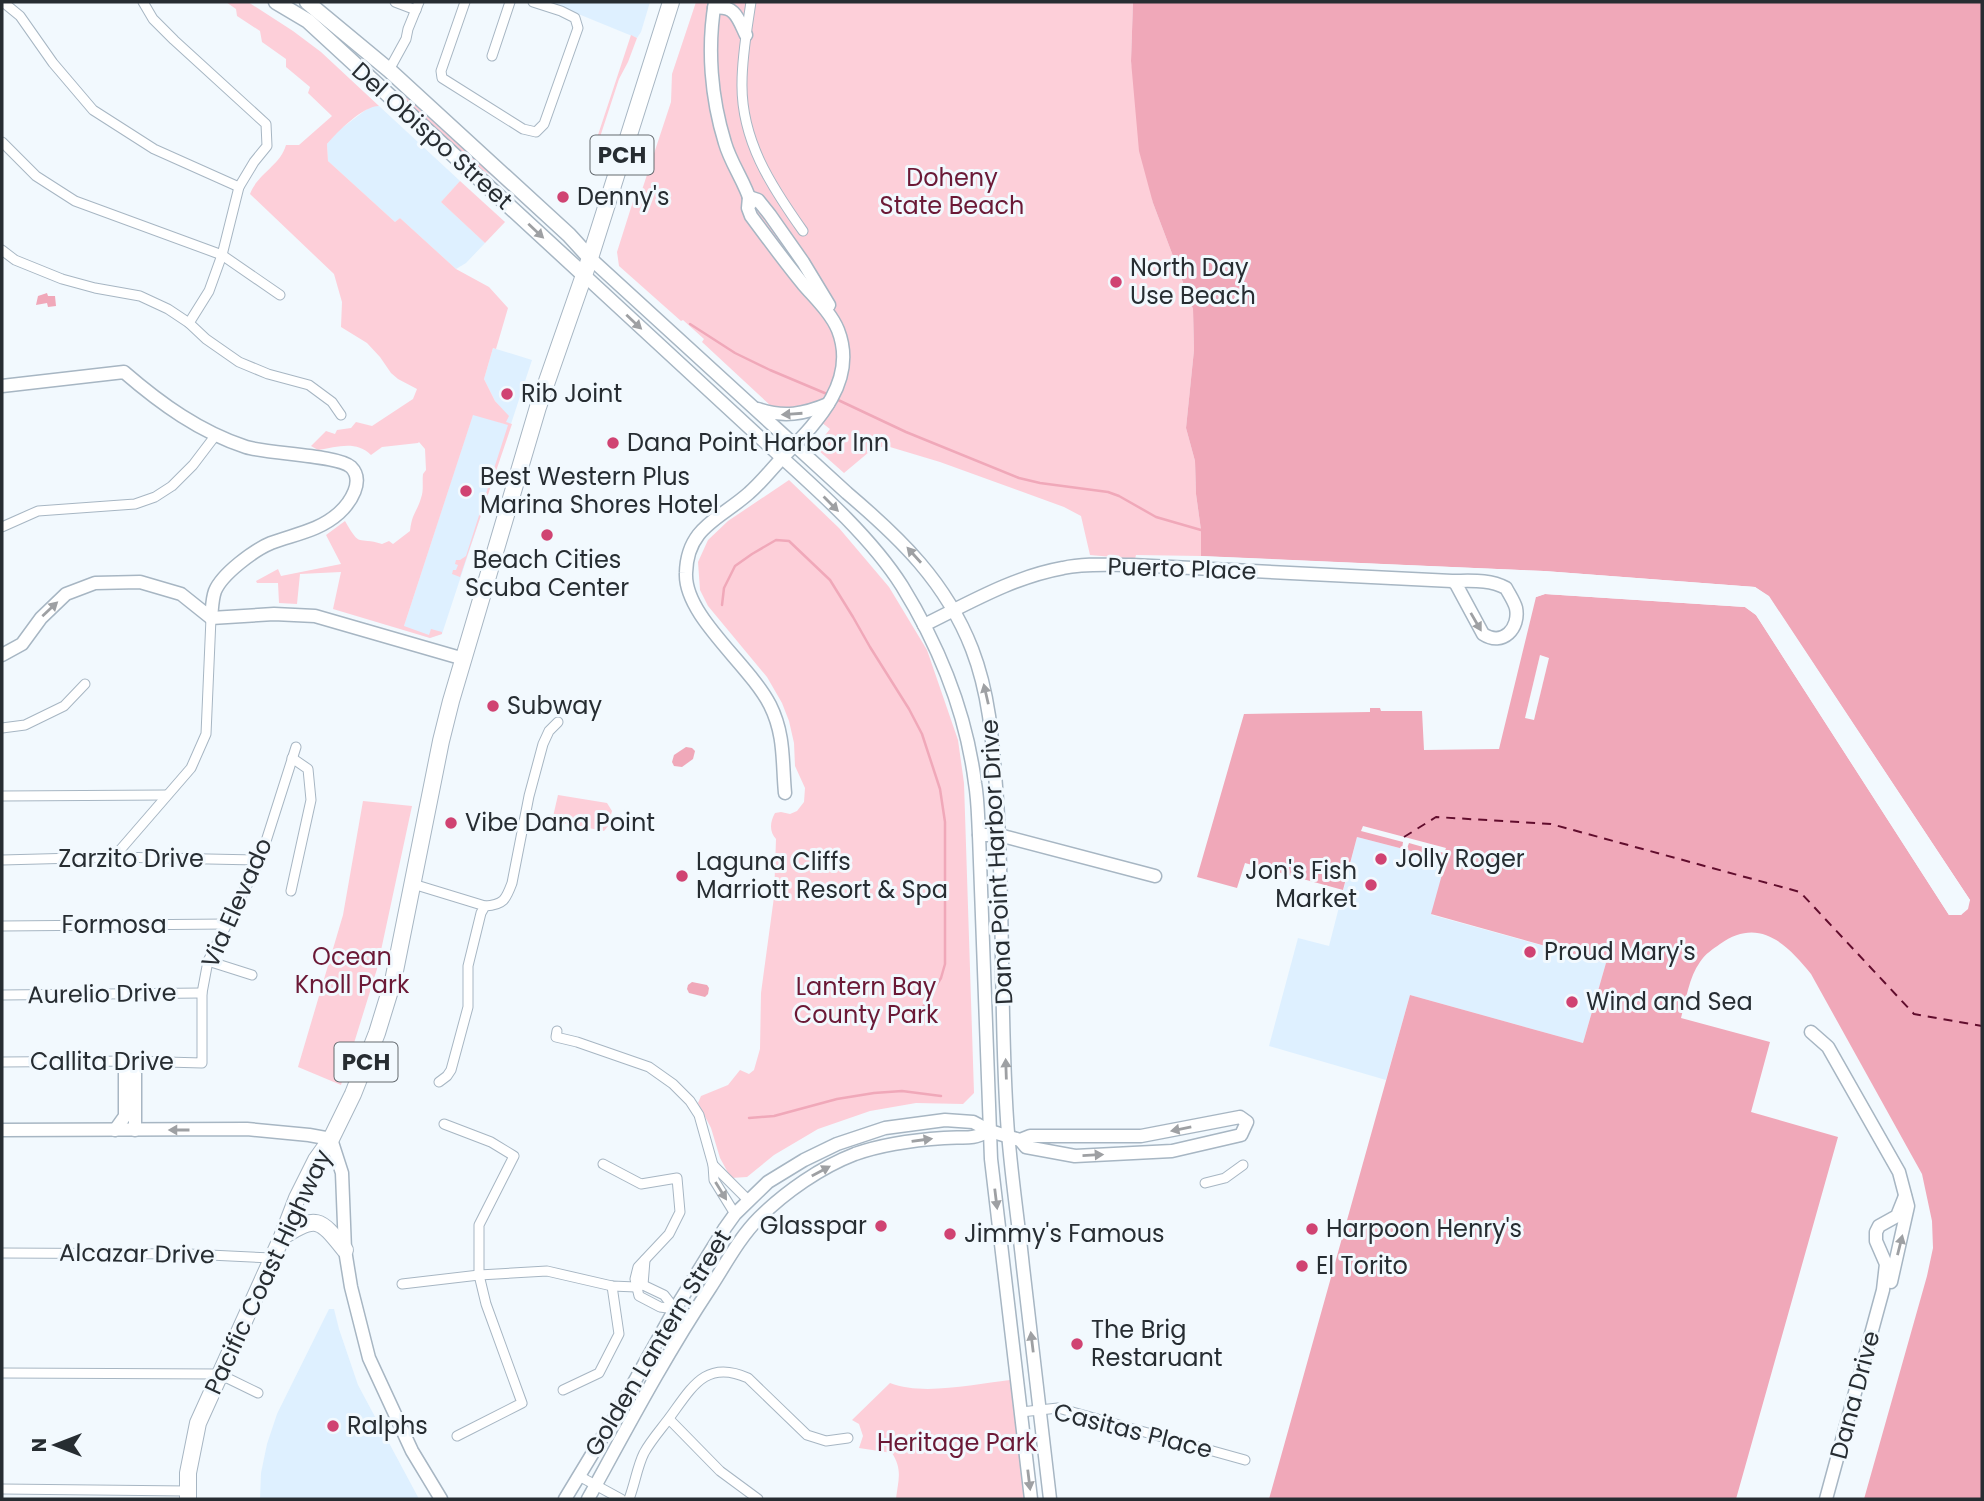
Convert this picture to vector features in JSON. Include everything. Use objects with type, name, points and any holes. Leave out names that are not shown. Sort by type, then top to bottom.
[{"type":"highway","name":"Pacific Coast Highway","points":[[188,1495],[188,1473],[198,1423],[297,1198],[353,1094],[377,1033],[393,981],[441,741],[464,659],[538,407],[590,258],[671,2]]},
{"type":"highway","points":[[282,1237],[299,1225],[315,1222],[326,1227],[345,1250]]},
{"type":"main road","name":"Del Obispo Street","points":[[276,2],[308,21],[584,275]]},
{"type":"main road","name":"Del Obispo Street","points":[[307,2],[389,70],[590,258]]},
{"type":"street","points":[[3,2],[20,16],[53,63],[93,110],[154,149],[239,187]]},
{"type":"street","points":[[143,2],[153,19],[174,40],[266,124],[267,146],[239,187],[222,254],[209,291],[190,323]]},
{"type":"street","points":[[389,70],[406,39],[418,6],[395,2]]},
{"type":"street","points":[[465,2],[441,71],[442,78],[523,129],[536,132],[544,124],[578,28],[575,18],[533,2]]},
{"type":"street","points":[[492,56],[510,2]]},
{"type":"street","points":[[751,2],[742,68],[742,98],[751,141],[761,167],[803,231]]},
{"type":"street","points":[[746,35],[732,10],[715,5],[711,48],[716,105],[725,145],[752,208],[785,256],[831,313]]},
{"type":"street","points":[[2,142],[36,176],[75,201],[222,254],[280,295]]},
{"type":"street","points":[[749,197],[758,200],[770,215],[803,262],[831,313],[841,341],[839,385],[829,404],[795,445],[749,493],[703,528],[689,551],[686,574],[687,589],[696,609],[754,679],[774,714],[782,738],[785,793]]},
{"type":"street","points":[[2,250],[15,260],[62,279],[140,296],[168,309],[239,362],[268,374],[309,385],[332,402],[341,415]]},
{"type":"street","name":"Dana Point Harbor Drive","points":[[590,258],[907,548],[926,569],[953,611],[972,648],[989,708],[999,835],[1015,1139],[1050,1499]]},
{"type":"street","name":"Dana Point Harbor Drive","points":[[584,275],[782,458],[874,551],[900,583],[924,625],[941,659],[958,705],[975,783],[991,1159],[1031,1499]]},
{"type":"street","points":[[2,386],[124,372],[159,402],[215,436],[261,450],[337,460],[351,467],[356,477],[355,492],[341,512],[320,527],[268,545],[233,568],[214,592],[206,734],[191,768],[114,858]]},
{"type":"street","points":[[755,408],[773,414],[788,415],[829,404]]},
{"type":"street","points":[[2,527],[38,511],[135,504],[155,497],[172,486],[186,472],[215,436]]},
{"type":"street","name":"Puerto Place","points":[[924,625],[997,588],[1043,572],[1085,565],[1132,565],[1452,582],[1476,580],[1506,587],[1514,602],[1516,620],[1513,630],[1507,636],[1497,639],[1483,634],[1456,584],[1452,582]]},
{"type":"street","points":[[2,655],[22,644],[41,618],[66,594],[95,583],[139,582],[181,594],[211,618],[274,614],[315,616],[464,659]]},
{"type":"street","points":[[2,728],[25,725],[64,706],[85,684]]},
{"type":"street","points":[[413,884],[485,906],[501,903],[508,895],[512,883],[529,796],[543,744],[549,731],[558,722]]},
{"type":"street","name":"Via Elevado","points":[[202,1063],[202,993],[208,961],[260,860],[296,747]]},
{"type":"street","points":[[290,891],[311,800],[308,769],[292,758]]},
{"type":"street","points":[[2,796],[166,795]]},
{"type":"street","points":[[979,835],[999,835],[1155,876]]},
{"type":"street","name":"Zarzito Drive","points":[[2,860],[260,860]]},
{"type":"street","points":[[439,1082],[451,1070],[468,1007],[468,966],[475,933],[485,906]]},
{"type":"street","name":"Formosa","points":[[2,926],[227,924]]},
{"type":"street","points":[[208,961],[252,975]]},
{"type":"street","name":"Aurelio Drive","points":[[2,995],[202,993]]},
{"type":"street","points":[[557,1031],[556,1037],[649,1067],[673,1084],[690,1101],[699,1115],[713,1165],[714,1180],[736,1214]]},
{"type":"street","name":"Dana Drive","points":[[1811,1032],[1828,1047],[1899,1172],[1908,1206],[1907,1216],[1890,1286],[1883,1290]]},
{"type":"street","points":[[131,1061],[135,1074],[135,1130]]},
{"type":"street","points":[[115,1130],[125,1116],[125,1073],[131,1061]]},
{"type":"street","name":"Callita Drive","points":[[2,1062],[202,1063]]},
{"type":"street","name":"Golden Lantern Street","points":[[565,1499],[706,1255],[736,1214],[768,1182],[837,1144],[885,1128],[913,1124],[945,1120],[972,1122],[1015,1139],[1026,1147],[1075,1156],[1172,1151],[1241,1135],[1247,1122],[1240,1117],[1137,1136]]},
{"type":"street","points":[[444,1124],[491,1142],[514,1156],[479,1225],[479,1275],[486,1304],[522,1403],[457,1436]]},
{"type":"street","points":[[2,1130],[247,1129],[331,1139],[342,1173],[345,1250],[351,1287],[369,1358],[412,1451],[441,1499]]},
{"type":"street","name":"Golden Lantern Street","points":[[588,1499],[690,1318],[758,1219],[789,1192],[821,1171],[855,1154],[889,1145],[946,1137],[974,1138],[990,1131]]},
{"type":"street","points":[[1015,1139],[1030,1136],[1137,1136],[1136,1153]]},
{"type":"street","points":[[789,1192],[804,1160]]},
{"type":"street","points":[[603,1164],[641,1184],[677,1178],[680,1212],[669,1234],[641,1262],[637,1270],[639,1296],[660,1307],[675,1309],[690,1318]]},
{"type":"street","points":[[713,1165],[749,1200]]},
{"type":"street","points":[[1205,1182],[1224,1178],[1243,1165]]},
{"type":"street","name":"Dana Drive","points":[[1826,1499],[1883,1290],[1886,1264],[1876,1241],[1876,1232],[1879,1226],[1897,1216],[1905,1196]]},
{"type":"street","name":"Alcazar Drive","points":[[2,1253],[189,1254],[272,1258]]},
{"type":"street","points":[[402,1284],[547,1271],[612,1286],[640,1286]]},
{"type":"street","points":[[563,1390],[599,1373],[618,1334],[612,1286]]},
{"type":"street","points":[[629,1499],[645,1451],[689,1391],[707,1376],[721,1371],[748,1378],[807,1435],[826,1441],[848,1438]]},
{"type":"street","points":[[2,1373],[219,1374],[258,1393]]},
{"type":"street","name":"Casitas Place","points":[[1021,1412],[1058,1408],[1245,1460]]},
{"type":"street","points":[[669,1419],[720,1471],[758,1499]]},
{"type":"street","points":[[579,1476],[621,1499]]},
{"type":"street","points":[[2,1489],[188,1495]]},
{"type":"shaded area","points":[[549,2],[650,2],[637,38]]},
{"type":"shaded area","points":[[1133,2],[1982,2],[1982,1499],[1864,1499],[1927,1276],[1933,1248],[1932,1221],[1922,1174],[1811,974],[1782,944],[1760,933],[1747,933],[1734,936],[1720,944],[1702,959],[1690,982],[1681,1018],[1770,1042],[1751,1112],[1838,1137],[1736,1499],[1269,1499],[1410,995],[1583,1043],[1606,963],[1431,914],[1446,860],[1357,837],[1343,890],[1245,863],[1237,888],[1197,877],[1244,714],[1370,712],[1370,708],[1380,708],[1381,711],[1422,711],[1424,750],[1499,749],[1536,597],[1545,594],[1745,607],[1756,615],[1949,915],[1961,915],[1970,900],[1769,597],[1755,587],[1544,571],[1201,556],[1195,461],[1186,428],[1194,350],[1193,309],[1153,203],[1139,151],[1131,61]]},
{"type":"shaded area","points":[[371,106],[379,106],[460,181],[441,202],[485,243],[466,263],[456,269],[400,218],[395,222],[328,161],[327,144],[338,131]]},
{"type":"shaded area","points":[[47,293],[48,296],[55,296],[56,306],[48,307],[47,303],[36,305],[38,296]]},
{"type":"shaded area","points":[[493,348],[532,360],[442,634],[430,638],[403,629],[473,414],[505,424],[508,416],[495,401],[484,379]]},
{"type":"shaded area","points":[[686,747],[695,751],[693,759],[682,767],[674,766],[674,755]]},
{"type":"shaded area","points":[[1357,837],[1446,860],[1432,915],[1606,963],[1583,1043],[1410,995],[1386,1080],[1269,1046],[1298,938],[1329,946]]},
{"type":"shaded area","points":[[692,982],[707,985],[708,994],[705,997],[689,993],[688,985]]},
{"type":"shaded area","points":[[329,1309],[334,1309],[358,1385],[419,1499],[260,1499],[261,1473],[277,1414]]},
{"type":"green space","points":[[226,2],[248,2],[293,31],[321,52],[379,106],[358,115],[327,144],[328,161],[395,222],[400,218],[456,269],[489,287],[508,308],[484,379],[495,401],[509,416],[506,422],[512,424],[460,577],[452,574],[458,565],[455,564],[456,560],[466,556],[508,425],[473,415],[404,626],[429,635],[431,629],[442,632],[430,638],[333,609],[341,572],[300,574],[297,604],[279,603],[278,583],[256,581],[278,569],[281,576],[341,564],[326,535],[345,521],[360,540],[382,544],[389,541],[393,544],[410,531],[422,495],[423,474],[426,470],[425,449],[419,442],[382,447],[371,455],[353,446],[318,450],[311,446],[326,431],[335,434],[337,430],[351,428],[356,422],[372,426],[413,399],[417,389],[398,379],[367,343],[341,327],[342,302],[334,274],[250,194],[258,180],[279,159],[286,145],[299,145],[332,116],[308,93],[310,87],[286,67],[286,59],[262,42],[260,31],[237,16],[236,9]]},
{"type":"green space","name":"Doheny State Beach","points":[[696,2],[1133,2],[1131,61],[1153,203],[1193,309],[1194,350],[1186,428],[1195,461],[1201,556],[1136,555],[1135,559],[1090,555],[1081,516],[1064,507],[940,462],[890,447],[875,447],[844,473],[818,450],[818,444],[830,429],[804,409],[772,407],[702,342],[704,339],[619,266],[617,252],[635,195],[640,196],[671,102],[672,74]]},
{"type":"green space","points":[[631,35],[637,38],[619,79],[599,148],[594,147]]},
{"type":"green space","points":[[406,97],[565,242],[491,175],[470,163],[403,101]]},
{"type":"green space","points":[[460,181],[505,222],[485,243],[441,202]]},
{"type":"green space","name":"Lantern Bay County Park","points":[[789,480],[839,528],[889,587],[927,650],[958,740],[964,783],[974,1093],[963,1104],[916,1103],[870,1111],[818,1129],[774,1155],[747,1177],[731,1178],[698,1103],[701,1096],[728,1085],[740,1070],[749,1074],[754,1070],[760,1049],[761,993],[774,897],[776,839],[771,823],[775,813],[790,814],[797,811],[804,802],[805,788],[795,766],[794,743],[782,703],[767,677],[708,606],[700,590],[698,562],[708,540],[728,521]]},
{"type":"green space","points":[[558,795],[607,803],[612,811],[608,826],[604,831],[552,821]]},
{"type":"green space","name":"Ocean Knoll Park","points":[[363,801],[412,806],[377,969],[341,1085],[298,1067],[343,915]]},
{"type":"green space","name":"Heritage Park","points":[[1010,1380],[1024,1499],[896,1499],[899,1470],[892,1453],[859,1448],[863,1436],[859,1424],[852,1420],[890,1383],[903,1387],[933,1389]]},
{"type":"pier","points":[[1197,556],[1544,571],[1755,587],[1769,596],[1970,900],[1968,909],[1961,915],[1949,915],[1756,615],[1745,607],[1545,594],[1533,596],[1545,591],[1745,604],[1758,612],[1951,911],[1959,912],[1965,907],[1966,900],[1766,599],[1754,591],[1543,575],[1201,560]]},
{"type":"pier","points":[[1540,655],[1549,658],[1534,720],[1525,718]]},
{"type":"pier","points":[[1363,826],[1446,848],[1444,853],[1409,843],[1406,851],[1402,849],[1403,842],[1361,831]]},
{"type":"waterway","points":[[690,324],[735,353],[827,394]]},
{"type":"waterway","points":[[836,399],[906,432],[1019,478],[1108,492],[1156,517],[1201,530]]},
{"type":"waterway","points":[[722,605],[724,588],[735,566],[776,540],[789,541],[830,580],[922,734],[940,789],[945,822],[945,964],[941,978],[913,1023]]},
{"type":"waterway","points":[[749,1118],[774,1116],[837,1099],[874,1093],[902,1091],[941,1096]]},
{"type":"ferry route","points":[[1404,837],[1436,817],[1551,824],[1800,892],[1914,1014],[1982,1026]]},
{"type":"place","name":"Denny's","points":[[563,197]]},
{"type":"place","name":"North Day Use Beach","points":[[1116,282]]},
{"type":"place","name":"Rib Joint","points":[[507,394]]},
{"type":"place","name":"Dana Point Harbor Inn","points":[[613,443]]},
{"type":"place","name":"Best Western Plus Marina Shores Hotel","points":[[466,491]]},
{"type":"place","name":"Beach Cities Scuba Center","points":[[547,535]]},
{"type":"place","name":"Subway","points":[[493,706]]},
{"type":"place","name":"Vibe Dana Point","points":[[451,823]]},
{"type":"place","name":"Jolly Roger","points":[[1381,859]]},
{"type":"place","name":"Laguna Cliffs Marriott Resort & Spa","points":[[682,876]]},
{"type":"place","name":"Jon's Fish Market","points":[[1371,885]]},
{"type":"place","name":"Proud Mary's","points":[[1530,952]]},
{"type":"place","name":"Wind and Sea","points":[[1572,1002]]},
{"type":"place","name":"Glasspar","points":[[881,1226]]},
{"type":"place","name":"Harpoon Henry's","points":[[1312,1229]]},
{"type":"place","name":"Jimmy's Famous","points":[[950,1234]]},
{"type":"place","name":"El Torito","points":[[1302,1266]]},
{"type":"place","name":"The Brig Restaruant","points":[[1077,1344]]},
{"type":"place","name":"Ralphs","points":[[333,1426]]}]
